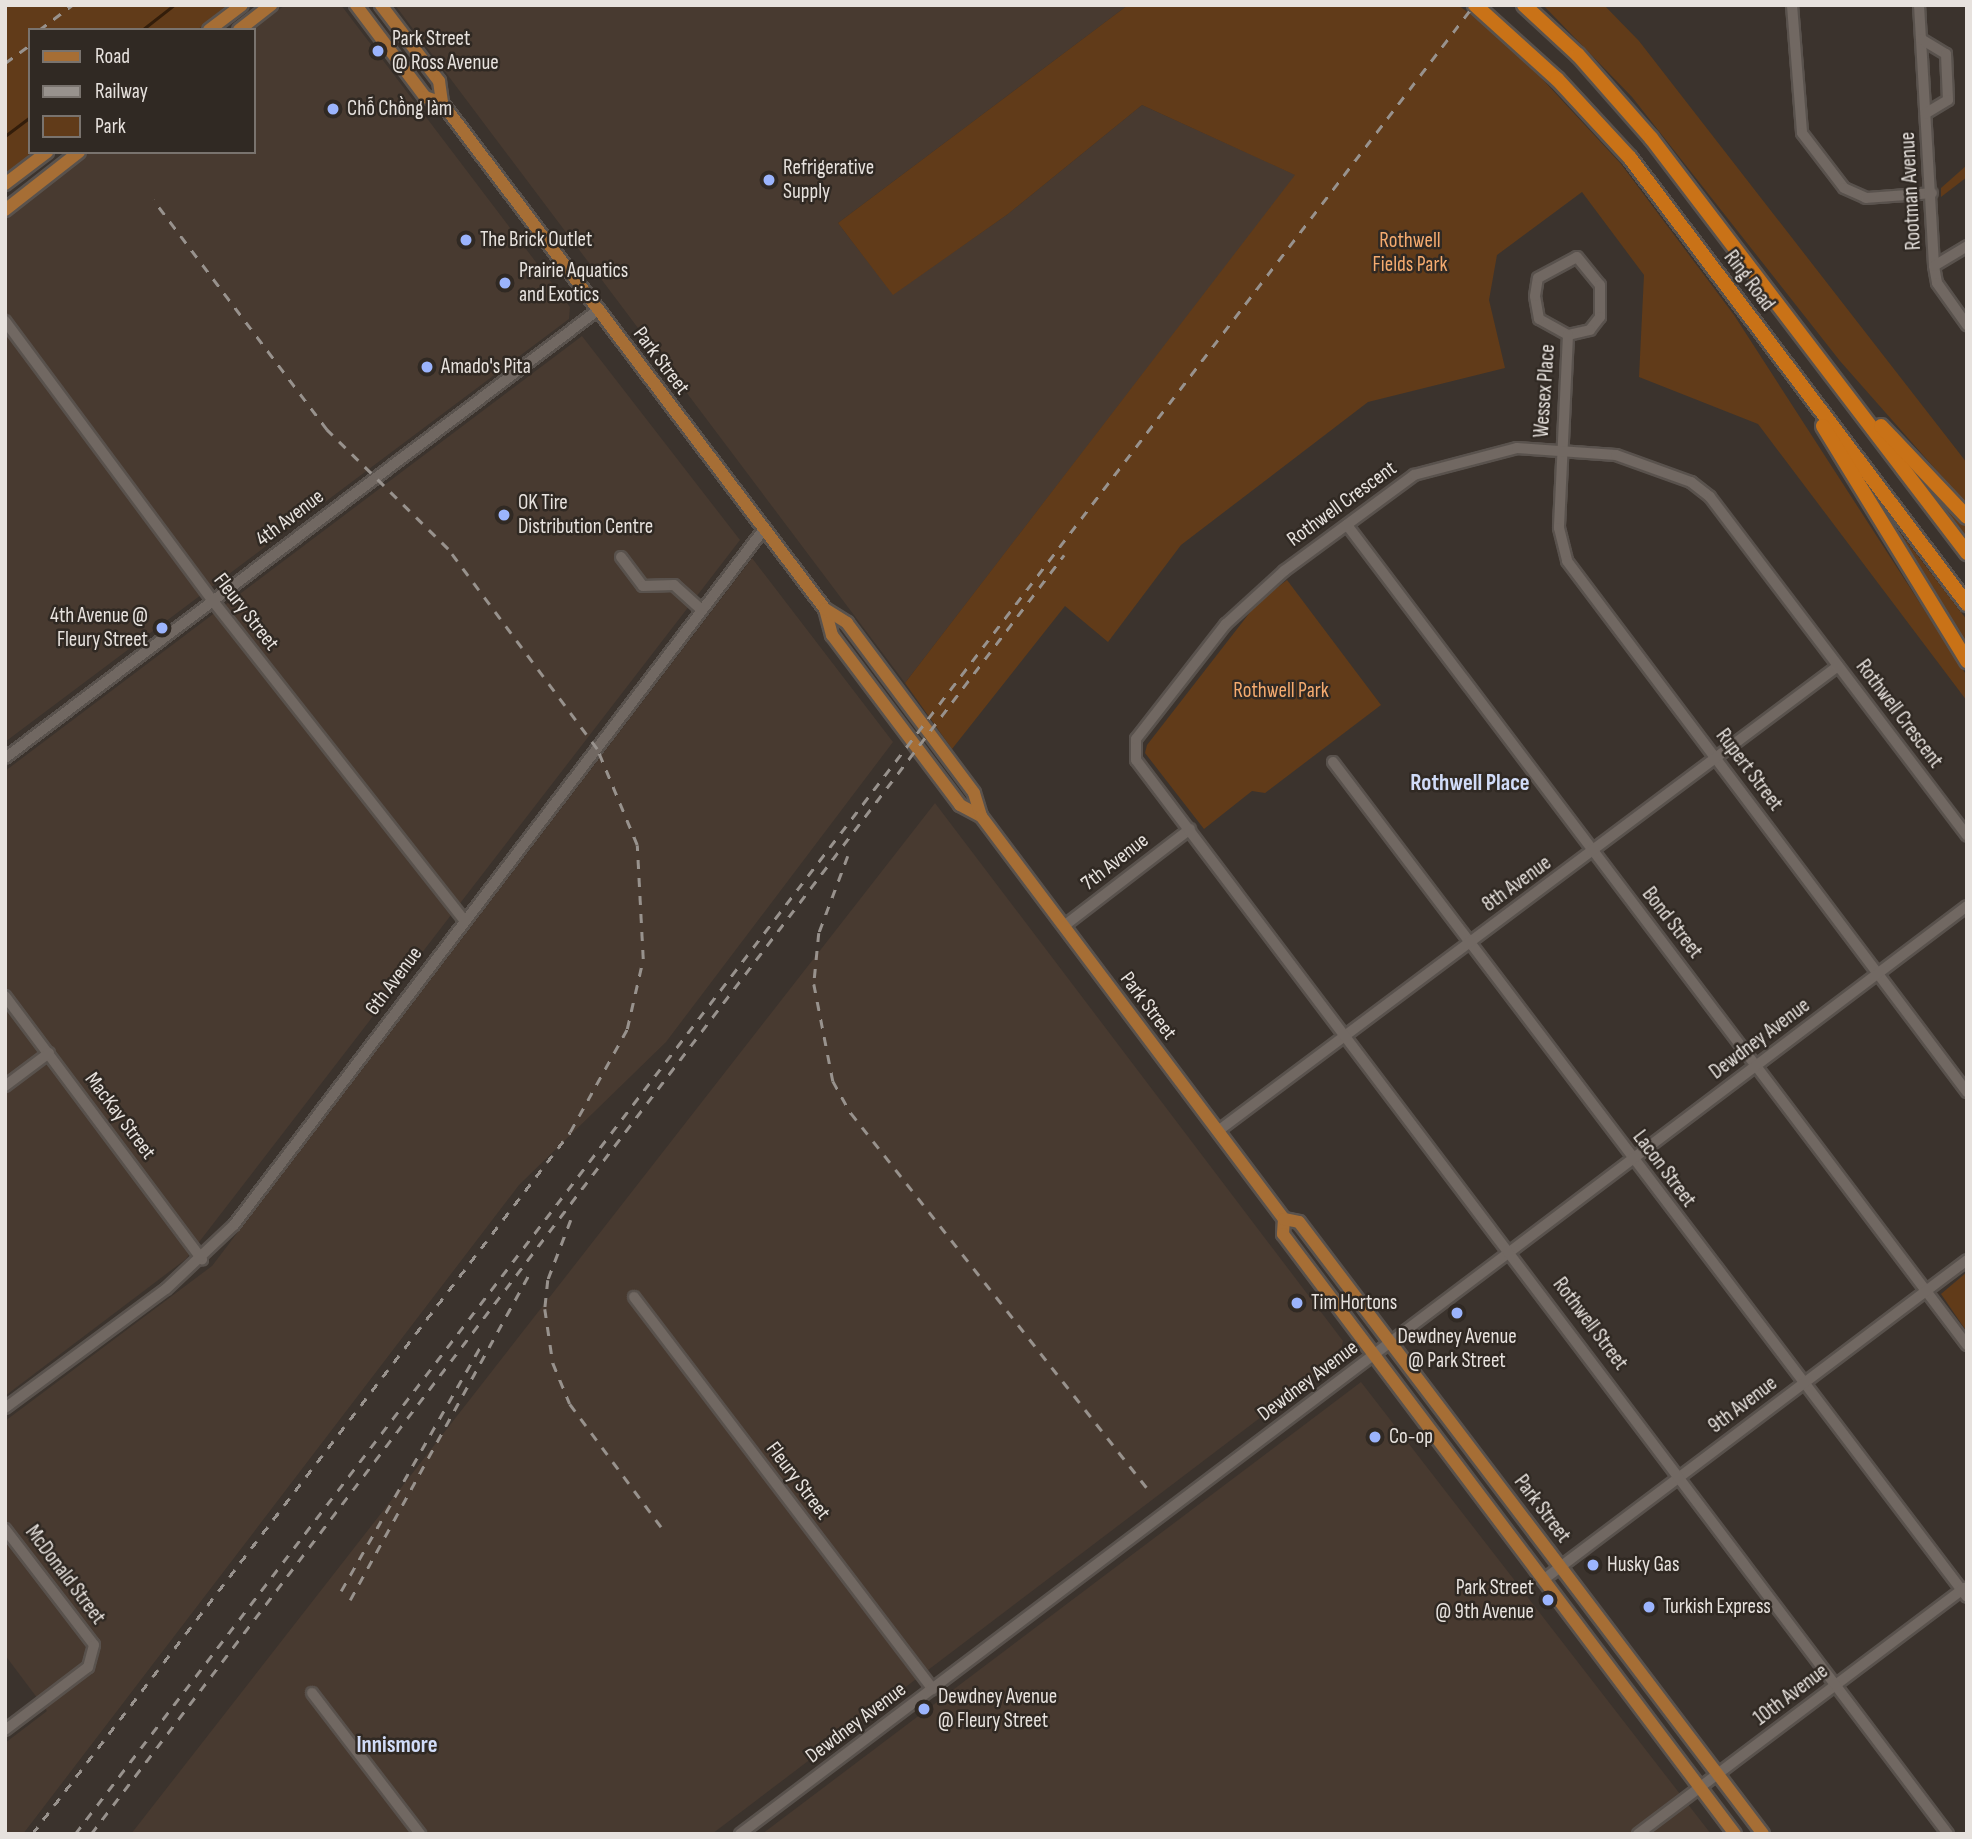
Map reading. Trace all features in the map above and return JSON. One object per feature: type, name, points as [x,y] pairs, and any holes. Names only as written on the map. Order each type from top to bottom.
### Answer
[{"type":"highway","name":"Ring Road","points":[[1475,5],[1557,79],[1630,159],[1967,604]]},
{"type":"highway","name":"Ring Road","points":[[1524,5],[1617,96],[1839,382],[1967,553]]},
{"type":"highway","points":[[1782,359],[1967,661]]},
{"type":"highway","points":[[1839,382],[1967,517]]},
{"type":"main road","points":[[212,28],[242,5]]},
{"type":"main road","points":[[242,28],[271,5]]},
{"type":"main road","name":"Park Street","points":[[356,5],[425,97],[442,103]]},
{"type":"main road","name":"Park Street","points":[[381,5],[439,81],[442,103],[825,610],[832,635],[946,787],[981,816],[1064,926],[1284,1219],[1283,1234],[1735,1834]]},
{"type":"main road","points":[[5,184],[44,154]]},
{"type":"main road","points":[[5,209],[76,154]]},
{"type":"main road","name":"Park Street","points":[[825,610],[847,623],[974,793],[981,816]]},
{"type":"main road","name":"Park Street","points":[[1284,1219],[1299,1222],[1393,1342],[1763,1834]]},
{"type":"street","points":[[1792,5],[1802,133],[1844,188],[1866,198],[1932,192]]},
{"type":"street","name":"Rootman Avenue","points":[[1919,5],[1932,192],[1934,266]]},
{"type":"street","name":"Rootman Avenue","points":[[1921,39],[1946,54],[1948,100],[1926,113]]},
{"type":"street","points":[[1967,246],[1934,266],[1937,282],[1967,325]]},
{"type":"street","name":"Wessex Place","points":[[1577,257],[1600,285],[1600,317],[1590,330],[1568,335],[1539,319],[1535,296],[1538,278],[1577,257]]},
{"type":"street","name":"4th Avenue","points":[[5,758],[598,310]]},
{"type":"street","name":"Fleury Street","points":[[5,321],[213,601],[464,920]]},
{"type":"street","name":"Wessex Place","points":[[1560,450],[1568,335]]},
{"type":"street","name":"Rothwell Crescent","points":[[1198,839],[1136,760],[1136,739],[1226,624],[1413,475],[1517,448],[1632,458],[1701,487],[1967,835]]},
{"type":"street","name":"Rupert Street","points":[[1560,450],[1559,528],[1567,561],[1967,1092]]},
{"type":"street","name":"Bond Street","points":[[1347,525],[1967,1345]]},
{"type":"street","name":"6th Avenue","points":[[5,1408],[202,1259],[764,529]]},
{"type":"street","points":[[621,557],[643,586],[674,585],[702,610]]},
{"type":"street","name":"8th Avenue","points":[[1218,1131],[1838,666]]},
{"type":"street","name":"Lacon Street","points":[[1333,762],[1803,1383],[1965,1591]]},
{"type":"street","name":"7th Avenue","points":[[1064,926],[1190,829]]},
{"type":"street","name":"Rothwell Street","points":[[1198,839],[1838,1684],[1948,1834]]},
{"type":"street","name":"Dewdney Avenue","points":[[740,1834],[1966,906]]},
{"type":"street","name":"MacKay Street","points":[[5,996],[202,1259]]},
{"type":"street","points":[[5,1086],[49,1053]]},
{"type":"street","name":"9th Avenue","points":[[1543,1580],[1967,1260]]},
{"type":"street","name":"Fleury Street","points":[[634,1297],[933,1689]]},
{"type":"street","name":"McDonald Street","points":[[5,1528],[94,1645],[88,1667],[5,1730]]},
{"type":"street","name":"10th Avenue","points":[[1638,1834],[1965,1591]]},
{"type":"street","points":[[312,1693],[420,1834]]},
{"type":"shaded area","points":[[285,5],[341,5],[570,307],[569,319],[5,742],[5,217],[87,154],[256,154],[255,28]]},
{"type":"shaded area","points":[[395,5],[1128,5],[838,223],[893,294],[1008,214],[1142,105],[1296,175],[905,683]]},
{"type":"shaded area","points":[[582,336],[740,540],[186,1259],[5,1396],[5,771]]},
{"type":"shaded area","points":[[752,558],[893,742],[666,1042],[519,1185],[23,1834],[5,1834],[5,1743],[47,1711],[5,1655],[5,1421],[212,1266]]},
{"type":"shaded area","points":[[935,803],[1343,1341],[1339,1358],[712,1834],[131,1834]]},
{"type":"shaded area","points":[[1361,1382],[1711,1834],[762,1834]]},
{"type":"green space","points":[[5,5],[230,5],[200,28],[28,28],[28,154],[32,154],[5,175]]},
{"type":"green space","name":"Rothwell Fields Park","points":[[1128,5],[1458,5],[1508,42],[1621,164],[1734,315],[1967,676],[1967,701],[1758,424],[1639,377],[1644,275],[1582,192],[1497,255],[1489,300],[1505,368],[1368,402],[1181,545],[1108,642],[1065,606],[952,749],[905,683],[1295,175],[1142,105],[1008,214],[893,295],[838,223]]},
{"type":"green space","points":[[1543,5],[1604,5],[1639,41],[1967,463],[1967,505],[1840,361],[1632,97]]},
{"type":"green space","points":[[1967,165],[1967,177],[1941,197],[1941,188]]},
{"type":"green space","points":[[1922,479],[1967,526],[1967,540]]},
{"type":"green space","points":[[1895,526],[1967,620],[1967,651],[1892,528]]},
{"type":"green space","name":"Rothwell Park","points":[[1287,580],[1381,705],[1265,793],[1252,791],[1204,829],[1145,753],[1147,745],[1258,602]]},
{"type":"green space","points":[[1967,1272],[1967,1332],[1941,1294]]},
{"type":"waterway","points":[[145,28],[174,5]]},
{"type":"waterway","points":[[5,136],[28,119]]},
{"type":"railway","points":[[42,28],[72,5]]},
{"type":"railway","points":[[75,1834],[1474,5]]},
{"type":"railway","points":[[5,63],[28,46]]},
{"type":"railway","points":[[32,1834],[570,1132],[627,1029],[643,959],[637,845],[597,749],[448,549],[327,430],[153,200]]},
{"type":"railway","points":[[91,1834],[1064,555]]},
{"type":"railway","points":[[848,856],[819,933],[814,984],[833,1081],[851,1113],[1150,1492]]},
{"type":"railway","points":[[571,1220],[548,1280],[545,1309],[553,1363],[570,1404],[663,1529]]},
{"type":"railway","points":[[350,1600],[529,1275]]},
{"type":"railway","points":[[341,1591],[483,1342]]},
{"type":"place","name":"Park Street @ Ross Avenue","points":[[378,51]]},
{"type":"place","name":"Chỗ Chồng làm","points":[[333,109]]},
{"type":"place","name":"Refrigerative Supply","points":[[769,180]]},
{"type":"place","name":"The Brick Outlet","points":[[466,240]]},
{"type":"place","name":"Prairie Aquatics and Exotics","points":[[505,283]]},
{"type":"place","name":"Amado's Pita","points":[[427,367]]},
{"type":"place","name":"OK Tire Distribution Centre","points":[[504,515]]},
{"type":"place","name":"4th Avenue @ Fleury Street","points":[[162,628]]},
{"type":"place","name":"Tim Hortons","points":[[1297,1303]]},
{"type":"place","name":"Dewdney Avenue @ Park Street","points":[[1457,1313]]},
{"type":"place","name":"Co-op","points":[[1375,1437]]},
{"type":"place","name":"Husky Gas","points":[[1593,1565]]},
{"type":"place","name":"Park Street @ 9th Avenue","points":[[1548,1600]]},
{"type":"place","name":"Turkish Express","points":[[1649,1607]]},
{"type":"place","name":"Dewdney Avenue @ Fleury Street","points":[[924,1709]]},
{"type":"district","name":"Rothwell Place","points":[[1470,783]]},
{"type":"district","name":"Innismore","points":[[397,1745]]}]
